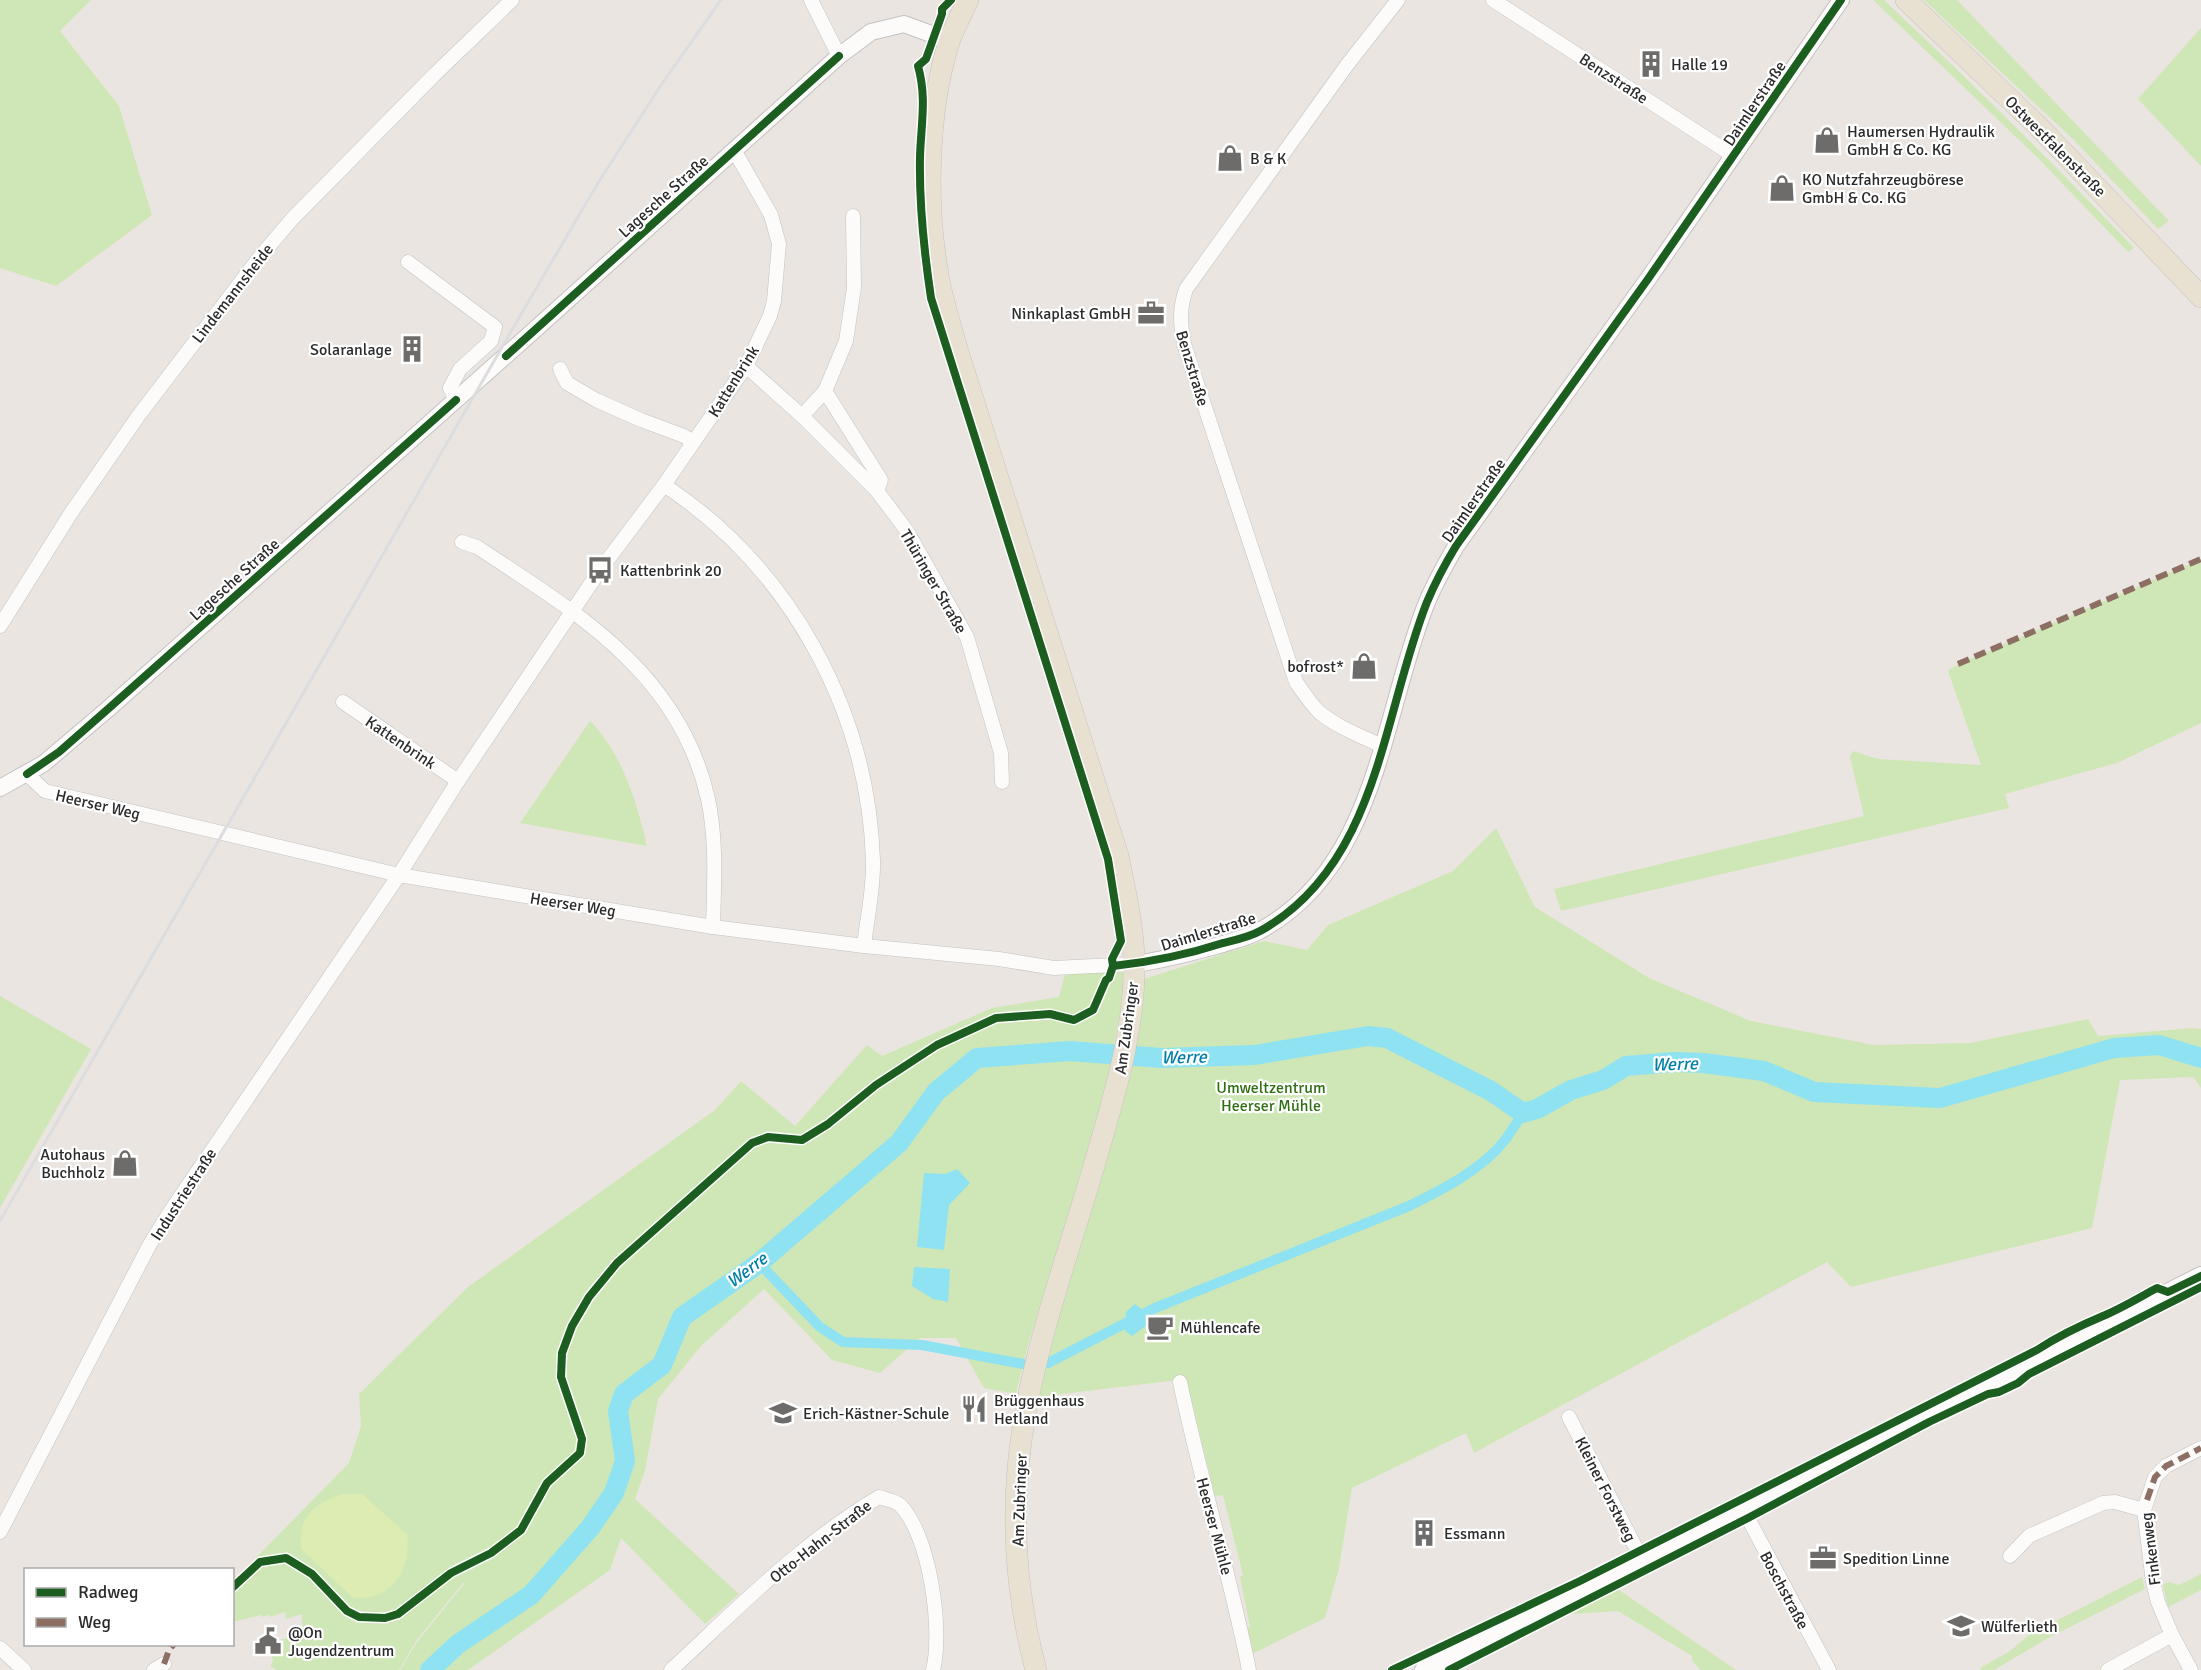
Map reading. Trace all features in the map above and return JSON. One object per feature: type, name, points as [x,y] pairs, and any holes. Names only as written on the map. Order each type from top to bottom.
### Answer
[{"type":"main road","name":"Am Zubringer","points":[[968,0],[950,41],[937,98],[930,174],[933,225],[941,289],[958,352],[1118,856],[1129,909],[1134,964],[1129,1026],[1117,1085],[1035,1366],[1022,1440],[1016,1504],[1016,1547],[1020,1593],[1028,1641],[1036,1670]]},
{"type":"main road","name":"Ostwestfalenstraße","points":[[1906,0],[2042,130],[2201,297]]},
{"type":"main road","points":[[1424,1670],[1444,1666],[1642,1560],[2201,1276]]},
{"type":"street","name":"Lindemannsheide","points":[[0,626],[71,513],[139,415],[259,258],[291,219],[512,0]]},
{"type":"street","points":[[811,0],[839,56]]},
{"type":"street","name":"Benzstraße","points":[[1382,746],[1320,713],[1296,682],[1184,346],[1180,311],[1186,289],[1368,36],[1398,0]]},
{"type":"street","name":"Benzstraße","points":[[1493,0],[1734,156]]},
{"type":"street","name":"Daimlerstraße","points":[[1134,964],[1159,961],[1260,931],[1287,913],[1324,876],[1342,851],[1366,800],[1426,605],[1456,546],[1734,156],[1841,0]]},
{"type":"street","name":"Lagesche Straße","points":[[0,788],[27,774],[59,752],[839,56],[871,32],[904,24],[950,41]]},
{"type":"street","name":"Kattenbrink","points":[[399,876],[459,781],[600,570],[664,486],[746,366],[772,309],[777,280],[779,243],[771,215],[734,150]]},
{"type":"street","points":[[802,416],[825,392],[846,341],[854,288],[853,216]]},
{"type":"street","points":[[408,262],[495,327],[491,341],[460,369],[450,388],[456,400]]},
{"type":"street","name":"Thüringer Straße","points":[[746,366],[802,416],[877,491],[907,531],[967,637],[1001,753],[1002,782]]},
{"type":"street","points":[[560,369],[567,383],[596,400],[684,436],[693,442]]},
{"type":"street","name":"Thüringer Straße","points":[[825,392],[881,480],[877,491]]},
{"type":"street","points":[[664,486],[684,498],[724,533],[763,574],[811,640],[836,691],[855,747],[867,793],[873,862],[864,946]]},
{"type":"street","points":[[462,542],[477,547],[573,610],[621,651],[662,696],[693,752],[708,800],[715,864],[712,927]]},
{"type":"street","name":"Kattenbrink","points":[[344,702],[459,781]]},
{"type":"street","name":"Heerser Weg","points":[[27,774],[45,791],[399,876],[712,927],[864,946],[999,959],[1054,968],[1134,964]]},
{"type":"street","name":"Industriestraße","points":[[0,1532],[150,1244],[235,1113],[399,876]]},
{"type":"street","name":"Heerser Mühle","points":[[1180,1382],[1198,1465],[1239,1618],[1249,1670]]},
{"type":"street","name":"Kleiner Forstweg","points":[[1569,1417],[1642,1560]]},
{"type":"street","name":"Finkenweg","points":[[2192,1670],[2172,1635],[2152,1582],[2144,1510],[2156,1478],[2166,1466],[2201,1448]]},
{"type":"street","name":"Otto-Hahn-Straße","points":[[671,1670],[791,1561],[852,1513],[879,1497],[899,1504],[916,1530],[932,1585],[937,1613],[937,1655],[933,1670]]},
{"type":"street","points":[[2010,1556],[2029,1536],[2103,1503],[2115,1502],[2144,1510]]},
{"type":"street","name":"Boschstraße","points":[[1743,1509],[1829,1670]]},
{"type":"street","points":[[2108,1670],[2172,1635]]},
{"type":"street","points":[[0,1648],[24,1670]]},
{"type":"green space","points":[[0,0],[91,0],[60,31],[119,106],[152,215],[56,286],[0,268]]},
{"type":"green space","points":[[1873,0],[1884,0],[1916,30],[2134,248],[2128,252],[2037,157]]},
{"type":"green space","points":[[1924,0],[1957,0],[2169,221],[2158,229],[2074,140]]},
{"type":"green space","points":[[2201,28],[2201,166],[2138,99]]},
{"type":"green space","points":[[2201,559],[2201,723],[2117,763],[2005,794],[2009,808],[1561,911],[1554,889],[1864,816],[1850,757],[1853,751],[1878,759],[1981,765],[1948,671],[1958,664]]},
{"type":"green space","points":[[590,721],[620,763],[633,795],[647,846],[520,823]]},
{"type":"green space","name":"Umweltzentrum Heerser Mühle","points":[[1496,828],[1535,907],[1649,978],[1751,1021],[1874,1045],[1970,1043],[2088,1019],[2098,1036],[2201,1029],[2201,1088],[2193,1077],[2120,1080],[2092,1228],[1851,1287],[1827,1262],[1474,1453],[1466,1433],[1352,1488],[1339,1568],[1325,1618],[1252,1654],[1246,1630],[1250,1627],[1240,1577],[1243,1575],[1223,1495],[1215,1496],[1186,1379],[1037,1397],[1144,979],[1264,941],[1307,950],[1328,925],[1453,871]]},
{"type":"green space","points":[[1128,971],[1105,1094],[1028,1345],[1016,1394],[984,1388],[956,1338],[920,1338],[880,1373],[832,1360],[764,1289],[701,1346],[658,1399],[645,1471],[635,1499],[739,1594],[705,1624],[621,1538],[610,1570],[468,1670],[400,1670],[417,1642],[463,1583],[416,1641],[399,1670],[275,1670],[270,1667],[273,1661],[271,1650],[275,1650],[281,1639],[303,1636],[302,1614],[286,1619],[285,1612],[270,1617],[261,1615],[234,1622],[234,1580],[349,1463],[361,1426],[359,1394],[468,1287],[715,1110],[741,1081],[795,1126],[867,1045],[882,1056],[992,1008],[1059,997],[1065,974]]},
{"type":"green space","points":[[0,996],[91,1049],[0,1208]]},
{"type":"green space","points":[[341,1494],[362,1494],[408,1535],[407,1557],[399,1577],[387,1590],[371,1597],[352,1597],[301,1549],[302,1528],[309,1513],[322,1503]]},
{"type":"green space","points":[[2201,1574],[2201,1590],[2168,1607],[2163,1584],[2169,1582],[2179,1585]]},
{"type":"green space","points":[[2142,1577],[2145,1589],[2050,1637],[1994,1670],[1981,1670],[1980,1668],[2010,1651],[2030,1634]]},
{"type":"green space","points":[[1616,1588],[1736,1670],[1701,1670],[1692,1661],[1692,1656],[1618,1611],[1574,1614],[1568,1612]]},
{"type":"water","points":[[957,1169],[970,1183],[949,1205],[944,1250],[917,1247],[924,1173],[945,1174]]},
{"type":"water","points":[[914,1267],[950,1269],[948,1302],[933,1299],[912,1286]]},
{"type":"water","points":[[1157,1303],[1160,1310],[1145,1317],[1147,1325],[1132,1336],[1125,1331],[1126,1312],[1135,1304],[1143,1310]]},
{"type":"waterway","name":"Werre","points":[[430,1670],[458,1644],[531,1595],[590,1528],[614,1493],[625,1461],[618,1411],[624,1394],[662,1365],[682,1317],[759,1263],[899,1143],[936,1092],[977,1058],[1070,1051],[1161,1058],[1255,1055],[1368,1036],[1387,1038],[1491,1091],[1523,1113],[1537,1109],[1571,1090],[1603,1080],[1626,1066],[1674,1062],[1703,1063],[1764,1071],[1814,1092],[1940,1098],[2114,1048],[2159,1045],[2201,1058]]},
{"type":"waterway","points":[[1048,1363],[1155,1308],[1409,1206],[1434,1193],[1485,1161],[1505,1140],[1523,1113]]},
{"type":"waterway","points":[[759,1263],[820,1327],[843,1342],[922,1345],[1023,1364]]},
{"type":"railway","points":[[0,1221],[598,183],[661,85],[721,0]]},
{"type":"marked path","points":[[1958,664],[2201,559]]},
{"type":"marked path","points":[[2147,1500],[2155,1477],[2166,1466],[2201,1448]]},
{"type":"marked path","points":[[164,1664],[172,1646]]},
{"type":"cycle path","points":[[234,1586],[260,1562],[286,1558],[312,1574],[347,1611],[359,1617],[385,1618],[398,1614],[451,1573],[491,1553],[521,1530],[547,1483],[580,1453],[582,1439],[561,1377],[562,1353],[572,1326],[589,1297],[617,1263],[752,1143],[768,1137],[802,1140],[828,1124],[876,1085],[937,1045],[996,1018],[1050,1014],[1074,1020],[1093,1010],[1109,978],[1113,966],[1112,959],[1121,941],[1108,859],[931,298],[921,210],[920,157],[923,100],[918,66],[926,59],[942,9],[951,0]]},
{"type":"cycle path","points":[[1113,966],[1182,954],[1243,938],[1262,930],[1301,901],[1331,866],[1354,827],[1372,783],[1427,602],[1456,546],[1648,279],[1841,0]]},
{"type":"cycle path","points":[[506,356],[839,56]]},
{"type":"cycle path","points":[[27,774],[59,752],[456,400]]},
{"type":"cycle path","points":[[1392,1670],[1580,1581],[2157,1288],[2168,1292],[2201,1276]]},
{"type":"cycle path","points":[[1449,1670],[1748,1518],[1929,1422],[1988,1394],[1999,1392],[2018,1383],[2029,1374],[2201,1287]]},
{"type":"place","name":"Halle 19","points":[[1651,64]]},
{"type":"place","name":"Haumersen Hydraulik GmbH & Co. KG","points":[[1827,140]]},
{"type":"place","name":"B & K","points":[[1230,158]]},
{"type":"place","name":"KO Nutzfahrzeugbörese GmbH & Co. KG","points":[[1782,188]]},
{"type":"place","name":"Ninkaplast GmbH","points":[[1151,313]]},
{"type":"place","name":"Solaranlage","points":[[412,349]]},
{"type":"place","name":"Kattenbrink 20","points":[[600,570]]},
{"type":"place","name":"bofrost*","points":[[1364,666]]},
{"type":"place","name":"Autohaus Buchholz","points":[[125,1163]]},
{"type":"place","name":"Mühlencafe","points":[[1160,1327]]},
{"type":"place","name":"Brüggenhaus Hetland","points":[[974,1409]]},
{"type":"place","name":"Erich-Kästner-Schule","points":[[783,1413]]},
{"type":"place","name":"Essmann","points":[[1424,1533]]},
{"type":"place","name":"Spedition Linne","points":[[1823,1558]]},
{"type":"place","name":"Wülferlieth","points":[[1961,1626]]},
{"type":"place","name":"@On Jugendzentrum","points":[[268,1641]]}]
